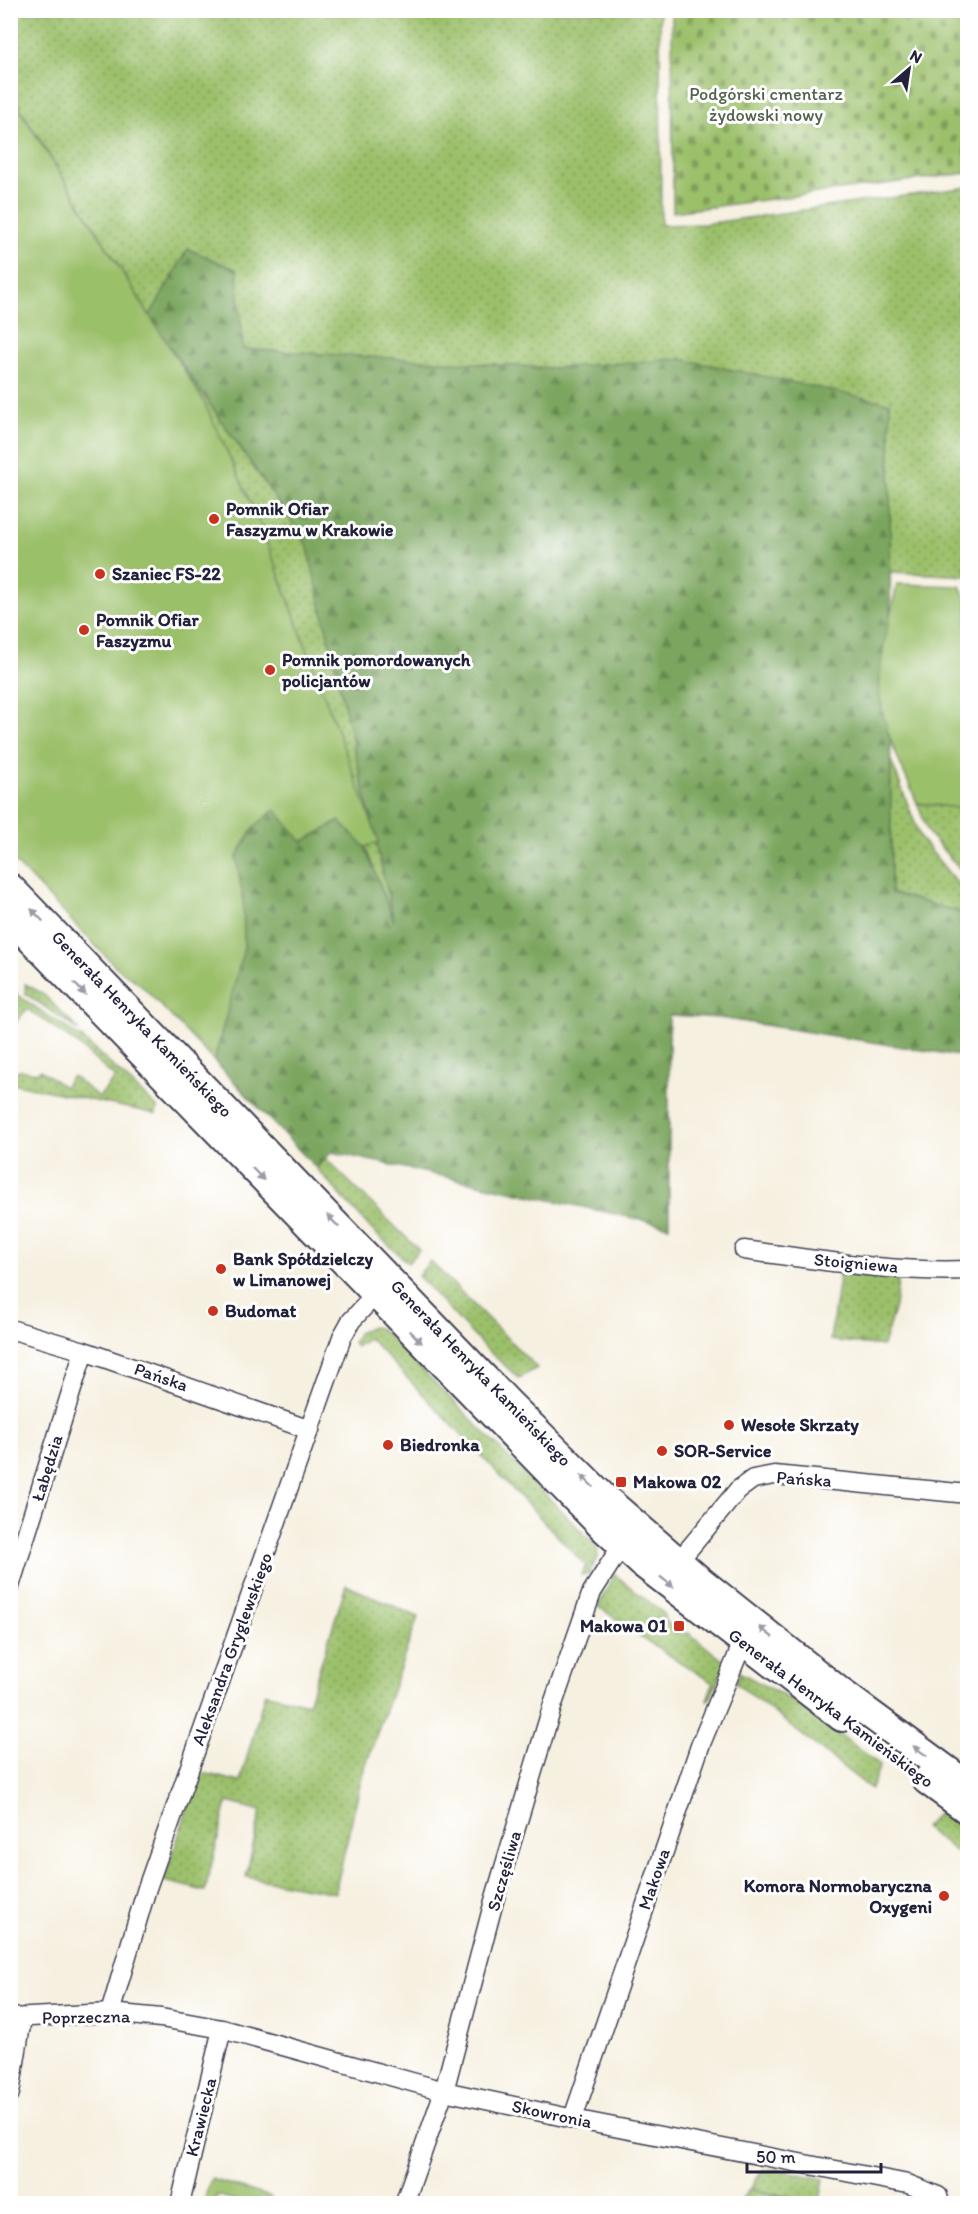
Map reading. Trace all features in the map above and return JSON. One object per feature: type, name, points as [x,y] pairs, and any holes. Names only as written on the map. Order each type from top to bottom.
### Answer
[{"type":"main road","name":"Generała Henryka Kamieńskiego","points":[[10,888],[507,1403],[601,1495],[678,1562],[840,1692],[968,1786]]},
{"type":"main road","name":"Generała Henryka Kamieńskiego","points":[[10,917],[375,1295],[622,1545],[743,1642],[968,1810]]},
{"type":"street","name":"Stoigniewa","points":[[744,1250],[854,1263],[945,1271],[968,1270]]},
{"type":"street","name":"Aleksandra Gryglewskiego","points":[[110,2013],[147,1888],[342,1337],[351,1321],[375,1295]]},
{"type":"street","name":"Pańska","points":[[10,1329],[84,1351],[310,1430]]},
{"type":"street","name":"Łabędzia","points":[[10,1586],[84,1351]]},
{"type":"street","name":"Pańska","points":[[678,1562],[738,1490],[753,1479],[774,1475],[968,1494]]},
{"type":"street","name":"Szczęśliwa","points":[[404,2204],[444,2091],[494,1901],[553,1704],[592,1592],[622,1545]]},
{"type":"street","name":"Makowa","points":[[573,2118],[700,1746],[743,1642]]},
{"type":"street","name":"Poprzeczna","points":[[16,2018],[110,2013],[161,2018]]},
{"type":"street","points":[[10,2093],[16,2018]]},
{"type":"street","name":"Skowronia","points":[[161,2018],[222,2030],[444,2091],[908,2184],[938,2196],[940,2204]]},
{"type":"street","name":"Krawiecka","points":[[180,2204],[222,2030]]},
{"type":"green space","points":[[11,11],[660,11],[661,225],[704,224],[967,187],[967,576],[872,571],[886,747],[921,839],[967,895],[967,914],[891,894],[395,927],[365,847],[379,842],[257,516],[203,400],[11,94]]},
{"type":"green space","name":"Podgórski cmentarz żydowski nowy","points":[[672,11],[967,11],[967,173],[673,212]]},
{"type":"green space","points":[[10,94],[203,400],[257,516],[379,842],[365,847],[339,821],[302,842],[275,809],[254,827],[236,858],[243,899],[244,948],[214,1061],[141,985],[115,966],[11,858]]},
{"type":"green space","points":[[188,249],[237,270],[243,349],[551,368],[681,359],[890,403],[891,893],[967,914],[967,1057],[720,1018],[669,1015],[669,1226],[332,1152],[316,1168],[214,1061],[244,948],[243,899],[236,858],[254,827],[275,809],[339,821],[365,847],[394,921],[307,544],[149,317]]},
{"type":"green space","points":[[897,584],[960,586],[967,601],[967,809],[917,803],[889,736],[882,708],[880,681],[885,639]]},
{"type":"green space","points":[[917,803],[967,809],[967,877],[929,834]]},
{"type":"green space","points":[[25,984],[42,993],[80,1031],[26,994]]},
{"type":"green space","points":[[10,990],[83,1039],[157,1107],[156,1114],[11,1083],[11,1073],[20,1070],[36,1073],[40,1070],[64,1087],[72,1076],[99,1097],[115,1078],[76,1043],[27,1009],[14,1024],[11,1023]]},
{"type":"green space","points":[[325,1158],[419,1250],[408,1263],[372,1230],[316,1168]]},
{"type":"green space","points":[[430,1261],[537,1368],[519,1378],[485,1348],[418,1276]]},
{"type":"green space","points":[[840,1271],[887,1275],[898,1281],[895,1306],[883,1346],[830,1340]]},
{"type":"green space","points":[[372,1327],[379,1328],[389,1336],[597,1547],[598,1556],[588,1575],[581,1575],[586,1566],[369,1338],[356,1347],[353,1343],[358,1333]]},
{"type":"green space","points":[[614,1574],[663,1613],[665,1621],[680,1634],[689,1633],[726,1663],[710,1699],[707,1700],[713,1683],[647,1641],[598,1606]]},
{"type":"green space","points":[[346,1585],[418,1617],[362,1776],[335,1893],[246,1877],[261,1811],[227,1802],[205,1891],[164,1881],[199,1772],[240,1782],[265,1693],[308,1704]]},
{"type":"green space","points":[[739,1672],[801,1705],[880,1765],[871,1789],[736,1683]]},
{"type":"green space","points":[[939,1812],[967,1832],[967,1860],[924,1828]]},
{"type":"green space","points":[[777,2169],[824,2179],[819,2203],[756,2190],[752,2186],[763,2170]]},
{"type":"green space","points":[[211,2179],[271,2197],[269,2203],[244,2203],[217,2195],[214,2203],[203,2203]]},
{"type":"green space","points":[[750,2188],[755,2191],[810,2203],[739,2203]]},
{"type":"place","name":"Pomnik Ofiar Faszyzmu w Krakowie","points":[[214,519]]},
{"type":"place","name":"Szaniec FS-22","points":[[100,574]]},
{"type":"place","name":"Pomnik Ofiar Faszyzmu","points":[[84,630]]},
{"type":"place","name":"Pomnik pomordowanych policjantów","points":[[270,670]]},
{"type":"place","name":"Bank Spółdzielczy w Limanowej","points":[[221,1269]]},
{"type":"place","name":"Budomat","points":[[213,1311]]},
{"type":"place","name":"Wesołe Skrzaty","points":[[729,1425]]},
{"type":"place","name":"Biedronka","points":[[388,1445]]},
{"type":"place","name":"SOR-Service","points":[[662,1451]]},
{"type":"place","name":"Makowa 02","points":[[621,1482]]},
{"type":"place","name":"Makowa 01","points":[[679,1626]]},
{"type":"place","name":"Komora Normobaryczna Oxygeni","points":[[944,1896]]}]
